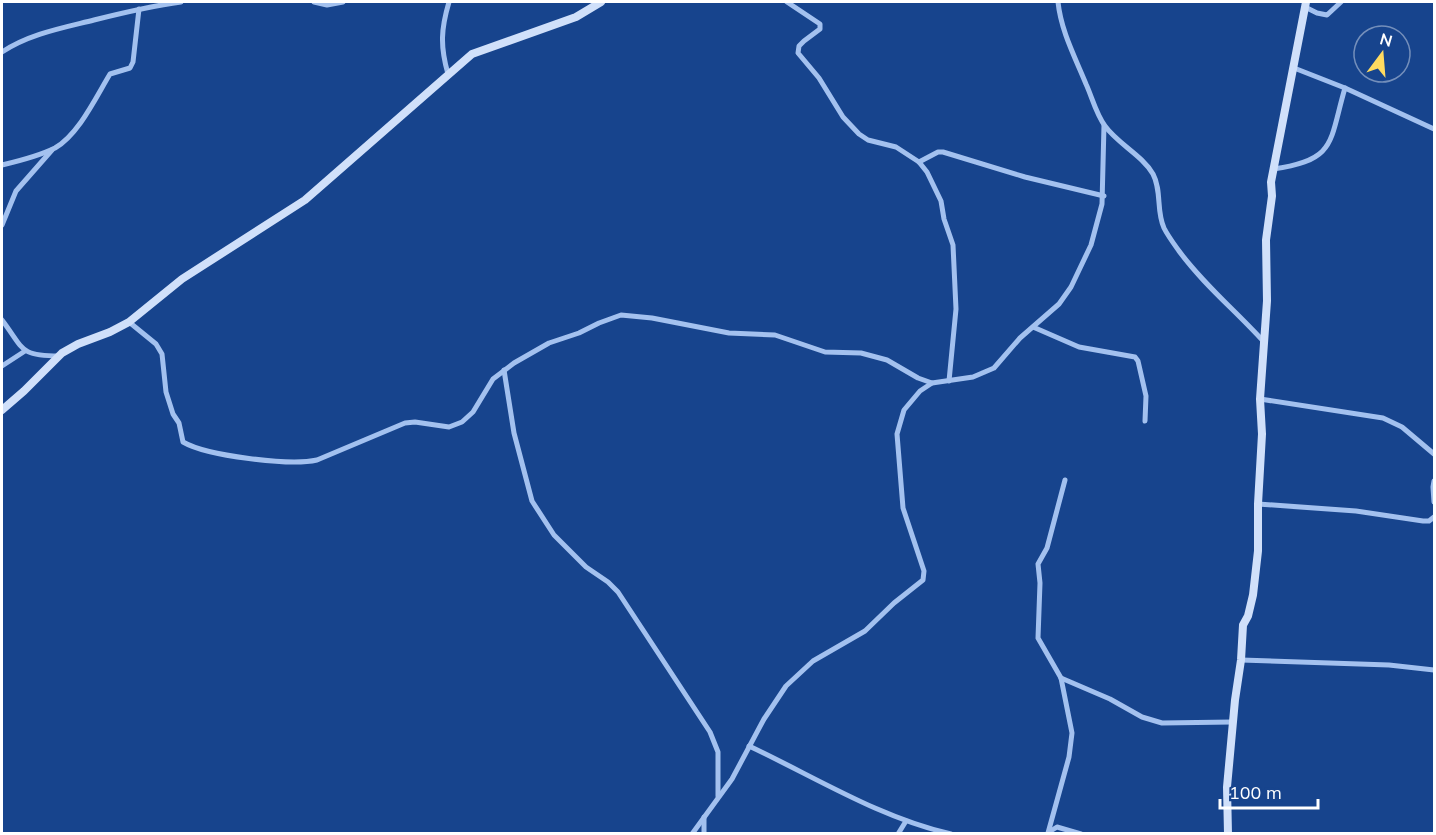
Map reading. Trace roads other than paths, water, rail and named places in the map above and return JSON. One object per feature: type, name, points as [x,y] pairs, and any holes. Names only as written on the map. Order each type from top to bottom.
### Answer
[{"type":"street","points":[[2,52],[33,36],[139,9],[180,2]]},
{"type":"street","points":[[314,2],[327,5],[343,2]]},
{"type":"street","points":[[448,74],[442,53],[441,37],[449,2]]},
{"type":"street","points":[[2,410],[24,392],[59,356],[78,344],[129,322],[182,279],[305,200],[472,54],[576,17],[601,2]]},
{"type":"street","points":[[787,2],[820,24],[820,29],[799,46],[798,53],[819,78],[850,124],[863,137],[896,147],[919,162],[927,172],[941,201],[944,219],[953,245],[956,309],[949,381]]},
{"type":"street","points":[[1058,2],[1064,31],[1104,124],[1147,165],[1153,174],[1164,228],[1186,261],[1265,343]]},
{"type":"street","points":[[1305,4],[1317,14],[1327,15],[1341,2]]},
{"type":"street","points":[[1228,834],[1227,787],[1232,723],[1241,660],[1243,625],[1248,616],[1253,595],[1258,551],[1262,442],[1260,399],[1267,301],[1266,240],[1272,196],[1270,182],[1305,4]]},
{"type":"street","points":[[2,225],[16,191],[54,148],[72,134],[110,74],[132,66],[139,9]]},
{"type":"street","points":[[1294,68],[1345,88],[1434,129]]},
{"type":"street","points":[[1273,169],[1296,165],[1319,155],[1326,149],[1332,138],[1345,88]]},
{"type":"street","points":[[129,322],[156,344],[162,354],[166,392],[173,414],[179,423],[183,442],[212,452],[289,463],[317,460],[405,423],[454,426],[473,412],[493,379],[504,370],[549,343],[621,315],[663,320],[729,333],[775,335],[825,352],[861,353],[887,360],[918,378],[932,383],[949,381],[988,372],[1059,304],[1079,273],[1104,196],[1104,124]]},
{"type":"street","points":[[2,165],[54,148]]},
{"type":"street","points":[[919,162],[938,152],[943,152],[1025,177],[1104,196]]},
{"type":"street","points":[[2,320],[25,351],[41,356],[59,356]]},
{"type":"street","points":[[1033,327],[1079,347],[1135,357],[1138,361],[1146,396],[1145,421]]},
{"type":"street","points":[[2,366],[25,351]]},
{"type":"street","points":[[504,370],[514,433],[532,501],[554,535],[586,567],[618,592],[710,732],[718,752],[718,798]]},
{"type":"street","points":[[918,378],[920,391]]},
{"type":"street","points":[[692,834],[732,778],[778,696],[794,678],[813,661],[865,631],[894,603],[923,580],[924,571],[903,508],[897,434],[904,410],[920,391],[932,383]]},
{"type":"street","points":[[1260,399],[1383,418],[1402,427],[1434,454]]},
{"type":"street","points":[[1048,833],[1072,743],[1071,726],[1061,678],[1038,638],[1040,583],[1038,564],[1047,548],[1065,480]]},
{"type":"street","points":[[1434,481],[1434,502]]},
{"type":"street","points":[[1258,504],[1356,511],[1423,521],[1429,521],[1434,517]]},
{"type":"street","points":[[1241,660],[1389,665],[1434,670]]},
{"type":"street","points":[[1061,678],[1153,721],[1232,723]]},
{"type":"street","points":[[749,746],[906,820],[951,834]]},
{"type":"street","points":[[704,817],[704,834]]},
{"type":"street","points":[[898,834],[906,820]]},
{"type":"street","points":[[1048,833],[1057,827],[1081,834]]}]
